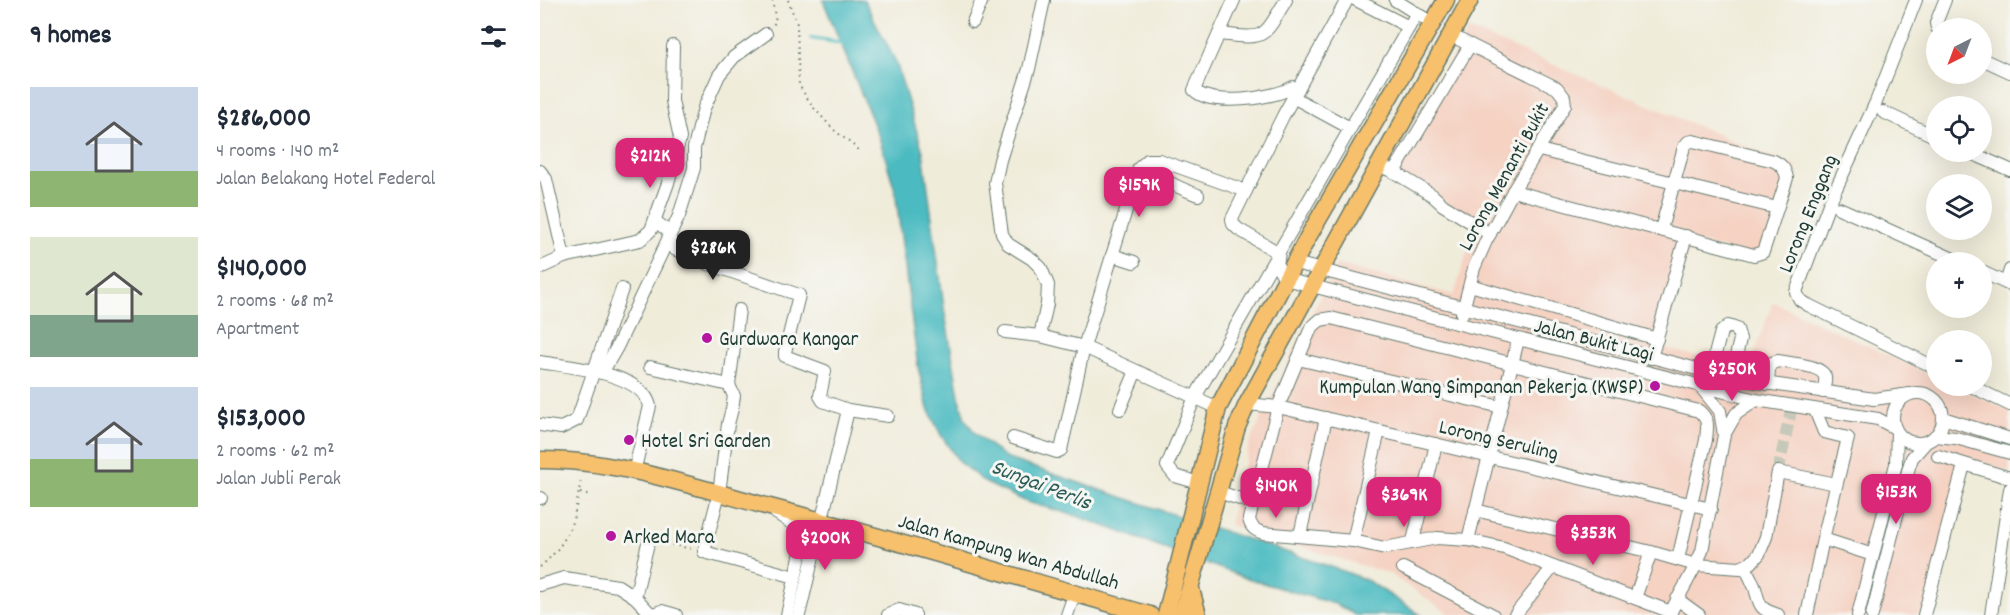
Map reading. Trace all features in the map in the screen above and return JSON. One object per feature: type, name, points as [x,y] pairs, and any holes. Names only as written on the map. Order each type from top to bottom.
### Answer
[{"type":"main road","points":[[1166,615],[1218,408],[1285,279],[1446,0]]},
{"type":"main road","points":[[1182,615],[1237,427],[1247,404],[1470,0]]},
{"type":"main road","name":"Jalan Kampung Wan Abdullah","points":[[541,460],[606,466],[719,493],[822,520],[1145,614]]},
{"type":"main road","points":[[1192,580],[1192,600],[1198,615]]},
{"type":"street","points":[[973,22],[982,0]]},
{"type":"street","points":[[1040,336],[1048,285],[1041,268],[1032,259],[1008,244],[1002,234],[995,183],[1029,69],[1044,0]]},
{"type":"street","points":[[1234,0],[1194,90],[1233,100],[1285,93],[1293,87],[1296,93],[1348,133],[1361,146]]},
{"type":"street","points":[[1219,34],[1258,36],[1267,32],[1286,0]]},
{"type":"street","points":[[1279,253],[1233,224],[1232,219],[1296,93],[1347,0]]},
{"type":"street","points":[[1356,0],[1408,27]]},
{"type":"street","points":[[1395,0],[1432,23]]},
{"type":"street","name":"Lorong Enggang","points":[[1916,0],[1876,102],[1830,204],[1796,292],[1800,300],[1808,305],[1926,363]]},
{"type":"street","points":[[1937,18],[1942,1]]},
{"type":"street","points":[[1199,483],[1175,476],[1167,466],[1195,397],[1417,13]]},
{"type":"street","points":[[540,425],[561,428],[577,420],[670,238],[694,168],[694,148],[704,108],[719,75],[734,57],[766,34]]},
{"type":"street","points":[[1394,172],[1470,45],[1450,35]]},
{"type":"street","name":"Lorong Menanti Bukit","points":[[1459,325],[1474,268],[1513,191],[1563,111],[1564,97],[1557,88],[1470,45]]},
{"type":"street","points":[[540,268],[564,257],[640,240],[647,236],[668,183],[680,138],[672,101],[673,46]]},
{"type":"street","points":[[1992,64],[2010,72]]},
{"type":"street","points":[[1883,112],[1926,132]]},
{"type":"street","points":[[1513,191],[1686,236],[1759,254],[1763,252],[1787,178],[1782,165],[1693,141],[1688,142],[1684,147],[1661,229]]},
{"type":"street","points":[[1539,150],[1777,208]]},
{"type":"street","points":[[1013,438],[1057,452],[1061,450],[1084,346],[1138,168],[1148,160],[1159,160],[1246,192]]},
{"type":"street","points":[[1148,160],[1162,178],[1198,195]]},
{"type":"street","points":[[1991,162],[2010,171]]},
{"type":"street","points":[[1378,165],[1394,172],[1490,234]]},
{"type":"street","points":[[540,171],[546,179],[564,257]]},
{"type":"street","points":[[1839,208],[1938,252]]},
{"type":"street","points":[[654,221],[668,230],[674,249],[709,264],[799,295],[785,356],[825,371],[820,396],[823,401],[848,410],[888,416]]},
{"type":"street","points":[[1652,358],[1686,236]]},
{"type":"street","points":[[1279,253],[1277,265],[1285,279]]},
{"type":"street","points":[[1112,255],[1134,262]]},
{"type":"street","name":"Jalan Bukit Lagi","points":[[1294,263],[1731,378],[1874,399],[1910,394]]},
{"type":"street","points":[[1992,277],[2008,284],[2010,270]]},
{"type":"street","name":"Jalan Bukit Lagi","points":[[1285,279],[1756,400],[1878,419],[1896,430]]},
{"type":"street","points":[[1470,285],[1657,339]]},
{"type":"street","points":[[600,372],[622,288]]},
{"type":"street","points":[[739,309],[729,385],[734,396],[719,493],[704,552],[788,575]]},
{"type":"street","points":[[1677,559],[1706,440],[1708,424],[1706,417],[1699,411],[1331,318],[1320,320],[1311,328],[1278,407],[1249,519],[1255,531],[1263,533],[1353,541],[1385,548],[1437,538],[1468,540],[1504,548],[1635,598],[1670,614],[1702,551],[1724,435],[1720,411],[1700,386]]},
{"type":"street","points":[[1710,373],[1721,332],[1728,326],[1737,328],[1740,339],[1731,378]]},
{"type":"street","points":[[1005,332],[1040,336],[1084,346],[1218,408]]},
{"type":"street","points":[[1468,540],[1518,340]]},
{"type":"street","points":[[1298,359],[1501,407]]},
{"type":"street","points":[[540,362],[600,372],[633,384],[641,390],[650,406],[634,472]]},
{"type":"street","points":[[1768,384],[1769,368],[1772,363],[1778,362],[1816,368],[1823,373],[1826,379],[1823,392]]},
{"type":"street","points":[[650,367],[729,385]]},
{"type":"street","points":[[1120,410],[1136,371]]},
{"type":"street","points":[[1858,615],[1896,464],[1896,430],[1893,411],[1903,397],[1910,394],[1926,394],[1938,403],[1943,418],[1941,427],[1911,458],[1872,615]]},
{"type":"street","points":[[1992,396],[2010,405]]},
{"type":"street","points":[[1724,435],[1736,414],[1756,400]]},
{"type":"street","name":"Lorong Seruling","points":[[1247,404],[1278,407],[1711,508]]},
{"type":"street","points":[[799,615],[848,410]]},
{"type":"street","points":[[1807,615],[1848,438],[1824,432],[1815,410]]},
{"type":"street","points":[[1300,535],[1326,418]]},
{"type":"street","points":[[1943,418],[2010,439]]},
{"type":"street","points":[[1896,430],[1911,442],[1919,443],[1931,438],[1966,440],[2010,453]]},
{"type":"street","points":[[1353,541],[1379,431]]},
{"type":"street","points":[[1413,541],[1436,444]]},
{"type":"street","points":[[1938,456],[2010,478]]},
{"type":"street","points":[[1924,615],[1964,465]]},
{"type":"street","points":[[1475,510],[1651,552],[1696,566],[1740,568],[1751,563],[1759,554],[1766,537],[1778,472],[1836,484]]},
{"type":"street","points":[[1991,615],[2010,489]]},
{"type":"street","points":[[1219,492],[1252,503]]},
{"type":"street","points":[[762,505],[792,523],[800,531],[801,552],[787,615]]},
{"type":"street","points":[[635,597],[649,539]]},
{"type":"street","points":[[1823,539],[1873,555]]},
{"type":"street","points":[[1635,598],[1651,552]]},
{"type":"street","points":[[1745,566],[1755,589],[1757,601],[1769,612],[1778,615]]},
{"type":"street","points":[[1515,615],[1553,567]]},
{"type":"street","points":[[1403,568],[1493,615]]},
{"type":"street","points":[[540,585],[564,578],[618,586],[635,597],[650,615],[662,611],[676,615]]},
{"type":"street","points":[[1067,615],[1074,595]]},
{"type":"street","points":[[1677,599],[1699,615]]},
{"type":"street","points":[[888,615],[898,610],[915,615]]},
{"type":"path","points":[[766,34],[776,21],[772,0]]},
{"type":"path","points":[[788,0],[797,24],[799,85],[812,106],[834,130],[859,150]]},
{"type":"path","points":[[540,567],[565,541],[570,532],[580,479]]},
{"type":"path","points":[[578,492],[591,495]]},
{"type":"path","points":[[649,539],[704,552]]},
{"type":"shaded area","points":[[1469,29],[1797,168],[1766,259],[1691,241],[1661,347],[1748,370],[1773,302],[1926,372],[1926,396],[1976,396],[2010,411],[2010,472],[1969,457],[1933,615],[1451,615],[1390,574],[1229,525],[1250,442],[1336,264],[1454,295],[1477,220],[1385,172]]},
{"type":"water","name":"Sungai Perlis","points":[[823,0],[864,0],[896,62],[923,152],[944,308],[959,396],[965,419],[975,433],[1005,458],[1346,572],[1368,581],[1421,615],[1355,615],[1335,604],[1249,579],[1077,516],[1027,502],[986,483],[960,463],[941,435],[928,409],[918,367],[895,190],[879,137]]},
{"type":"waterway","points":[[811,38],[843,43]]},
{"type":"tunnel","points":[[1778,472],[1792,406]]},
{"type":"place","name":"Gurdwara Kangar","points":[[707,338]]},
{"type":"place","name":"Kumpulan Wang Simpanan Pekerja (KWSP)","points":[[1655,386]]},
{"type":"place","name":"Hotel Sri Garden","points":[[629,440]]},
{"type":"place","name":"Arked Mara","points":[[611,536]]}]
